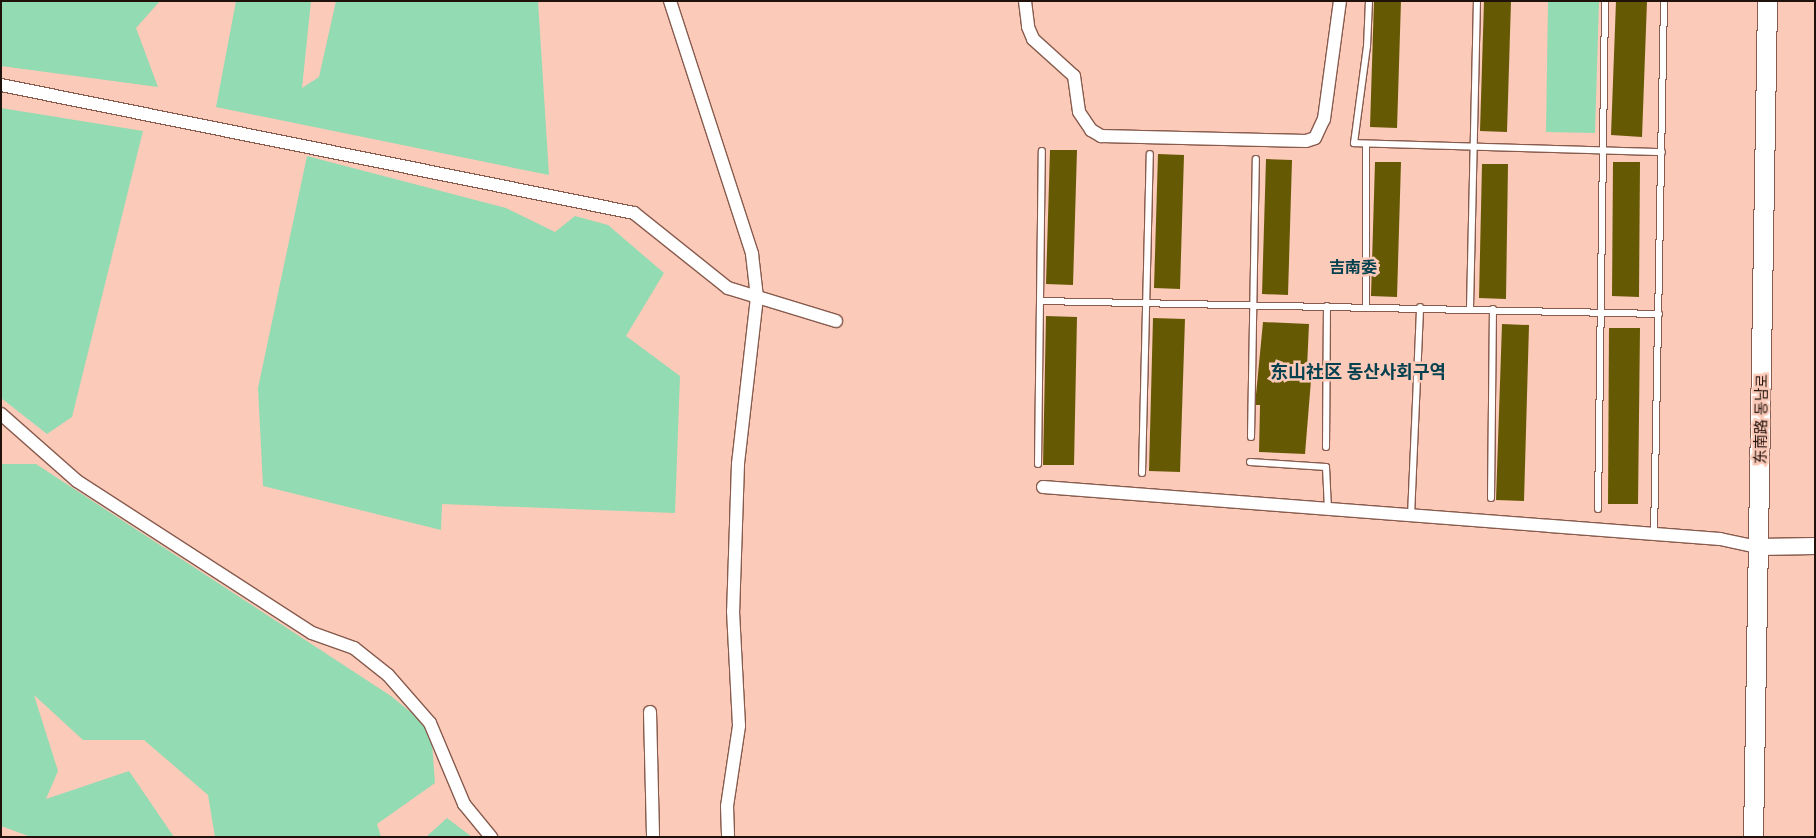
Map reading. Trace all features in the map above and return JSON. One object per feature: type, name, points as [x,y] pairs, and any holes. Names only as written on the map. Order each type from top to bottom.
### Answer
[{"type":"main road","name":"东南路 동남로","points":[[1753,837],[1767,1]]},
{"type":"street","points":[[670,1],[752,254],[757,297],[738,464],[733,611],[740,726],[727,806],[728,837]]},
{"type":"street","points":[[1025,1],[1028,27],[1033,39],[1074,76],[1079,112],[1091,130],[1101,136],[1306,141],[1315,138],[1324,119],[1340,1]]},
{"type":"street","points":[[1,85],[634,213],[728,288],[836,321]]},
{"type":"street","points":[[1,414],[76,480],[312,633],[354,648],[388,675],[430,723],[464,804],[491,837]]},
{"type":"street","points":[[1044,488],[1328,511],[1720,539],[1759,547],[1815,546]]},
{"type":"street","points":[[650,712],[653,837]]},
{"type":"lane","points":[[1369,1],[1367,46],[1354,143],[1662,152]]},
{"type":"lane","points":[[1470,308],[1477,1]]},
{"type":"lane","points":[[1598,509],[1605,1]]},
{"type":"lane","points":[[1654,535],[1664,1]]},
{"type":"lane","points":[[1366,144],[1366,306]]},
{"type":"lane","points":[[1038,464],[1042,151]]},
{"type":"lane","points":[[1142,473],[1150,154]]},
{"type":"lane","points":[[1251,437],[1256,159]]},
{"type":"lane","points":[[1040,300],[1470,308],[1659,314]]},
{"type":"lane","points":[[1326,447],[1327,306]]},
{"type":"lane","points":[[1410,516],[1420,307]]},
{"type":"lane","points":[[1491,498],[1493,309]]},
{"type":"lane","points":[[1250,462],[1326,467],[1328,511]]},
{"type":"green space","points":[[1,1],[160,1],[136,28],[158,87],[1,66]]},
{"type":"green space","points":[[236,1],[311,1],[302,88],[319,77],[336,1],[538,1],[549,175],[216,107]]},
{"type":"green space","points":[[1548,1],[1599,1],[1595,133],[1546,132]]},
{"type":"green space","points":[[1,108],[143,131],[72,417],[47,434],[1,398]]},
{"type":"green space","points":[[307,156],[506,208],[555,232],[575,216],[608,225],[664,273],[626,336],[680,376],[675,513],[442,504],[441,530],[263,486],[258,388]]},
{"type":"green space","points":[[1,464],[36,464],[391,696],[431,729],[435,783],[377,824],[381,837],[215,837],[208,795],[144,740],[83,740],[34,695],[58,771],[46,799],[129,771],[174,837],[31,837],[1,826]]},
{"type":"green space","points":[[447,818],[472,837],[426,837]]},
{"type":"building","points":[[1374,1],[1401,1],[1397,128],[1370,127]]},
{"type":"building","points":[[1484,1],[1511,1],[1507,132],[1480,131]]},
{"type":"building","points":[[1616,1],[1647,1],[1642,137],[1611,135]]},
{"type":"building","points":[[1050,150],[1077,150],[1073,285],[1046,284]]},
{"type":"building","points":[[1158,154],[1184,155],[1180,289],[1154,288]]},
{"type":"building","points":[[1266,159],[1292,160],[1288,295],[1262,294]]},
{"type":"building","points":[[1375,162],[1401,162],[1397,297],[1371,296]]},
{"type":"building","points":[[1613,162],[1640,162],[1639,297],[1612,296]]},
{"type":"building","points":[[1482,164],[1508,164],[1506,299],[1479,298]]},
{"type":"building","points":[[1046,316],[1077,317],[1074,465],[1043,465]]},
{"type":"building","points":[[1153,318],[1185,319],[1180,472],[1149,471]]},
{"type":"building","points":[[1263,322],[1309,324],[1307,368],[1312,368],[1305,454],[1259,452],[1260,405],[1255,405]]},
{"type":"building","points":[[1502,324],[1529,325],[1524,501],[1496,500]]},
{"type":"building","points":[[1609,328],[1640,328],[1638,504],[1608,504]]},
{"type":"district","name":"吉南委","points":[[1353,267]]},
{"type":"district","name":"东山社区 동산사회구역","points":[[1358,372]]}]
